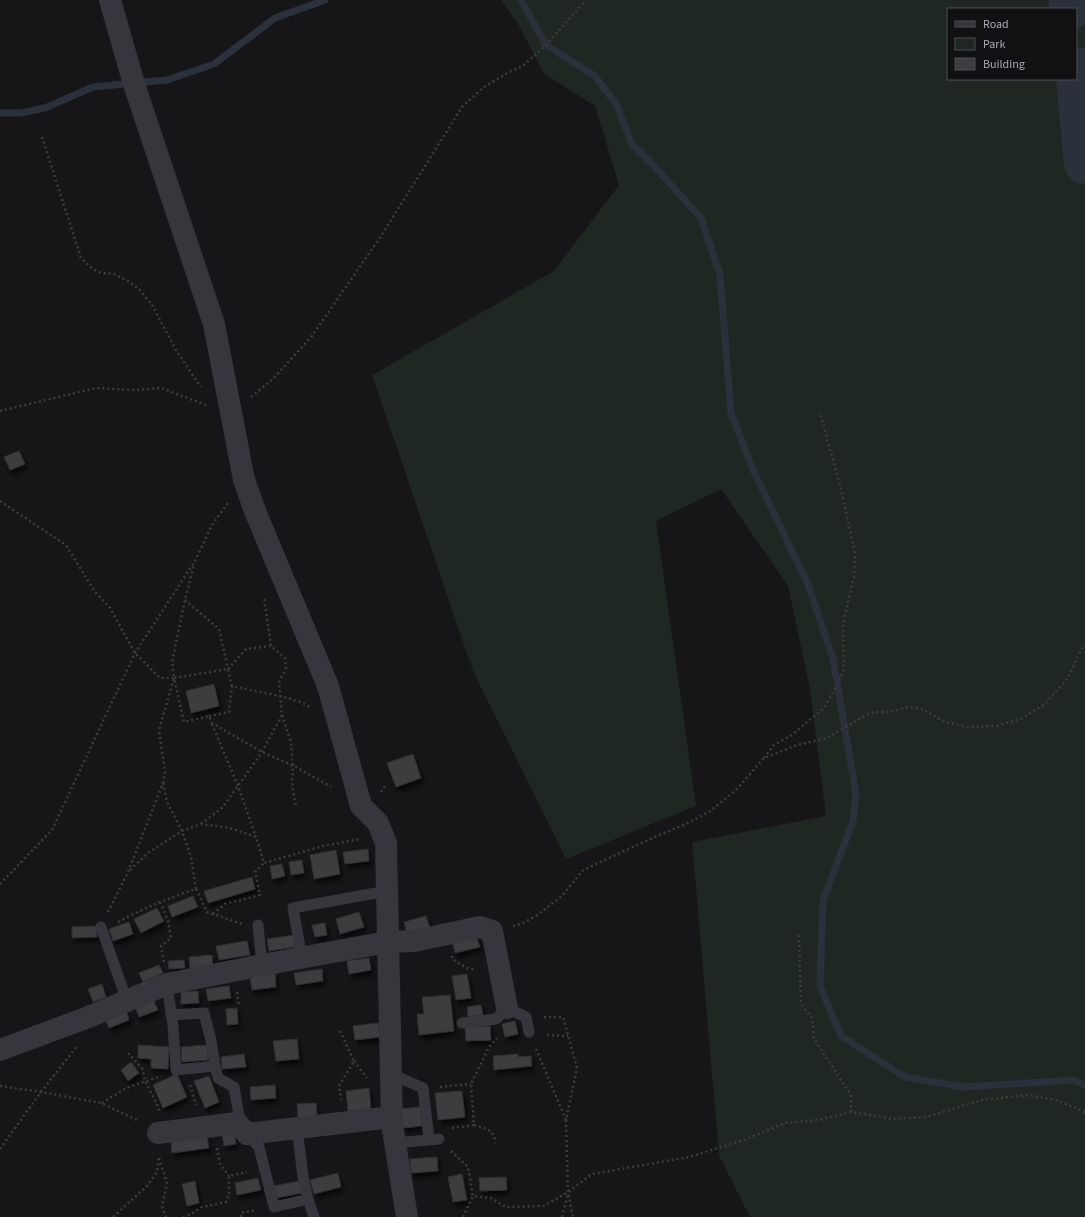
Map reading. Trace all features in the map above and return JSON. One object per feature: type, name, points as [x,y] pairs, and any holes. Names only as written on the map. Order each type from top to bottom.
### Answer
[{"type":"street","points":[[110,0],[134,84],[214,324],[244,480],[258,518],[328,686],[361,806],[378,823],[386,843],[392,1116],[407,1217]]},
{"type":"street","points":[[0,1050],[86,1018],[167,984],[388,942],[414,942],[480,927],[492,931],[510,1014]]},
{"type":"street","points":[[158,1132],[236,1123],[244,1131],[297,1128],[392,1116]]},
{"type":"lane","points":[[302,958],[293,908],[387,891]]},
{"type":"lane","points":[[258,925],[262,965]]},
{"type":"lane","points":[[101,927],[127,1001]]},
{"type":"lane","points":[[167,984],[180,1070],[215,1066]]},
{"type":"lane","points":[[171,1015],[204,1013],[218,1078],[234,1088],[244,1131],[259,1147],[274,1207],[308,1199]]},
{"type":"lane","points":[[462,1023],[510,1014],[529,1032]]},
{"type":"lane","points":[[391,1074],[423,1088],[434,1139],[395,1143]]},
{"type":"lane","points":[[297,1128],[302,1177],[314,1217]]},
{"type":"path","points":[[0,411],[96,388],[136,390],[161,388],[231,413],[273,379],[312,336],[381,236],[462,107],[484,87],[511,71],[523,66],[546,45],[586,0]]},
{"type":"path","points":[[42,137],[81,258],[93,269],[101,273],[114,274],[128,281],[139,289],[152,305],[177,352],[203,390]]},
{"type":"path","points":[[492,931],[521,924],[536,916],[562,896],[582,871],[684,825],[709,812],[735,791],[774,745],[792,735],[824,708],[844,669],[843,625],[854,576],[855,553],[840,488],[820,413]]},
{"type":"path","points":[[0,884],[52,830],[135,653],[195,561],[212,525],[244,480]]},
{"type":"path","points":[[0,501],[66,545],[95,592],[110,608],[135,653],[160,678],[174,678],[228,669],[246,650],[271,646]]},
{"type":"path","points":[[185,600],[218,629],[232,686],[229,712],[184,722],[172,662],[185,600],[195,561]]},
{"type":"path","points":[[264,590],[271,646],[285,658],[286,669],[279,682],[280,697],[282,715],[290,742],[293,766],[292,784],[296,808]]},
{"type":"path","points":[[764,758],[797,745],[827,738],[866,715],[874,712],[890,712],[907,707],[922,709],[945,722],[967,727],[995,726],[1021,719],[1045,704],[1067,679],[1082,648],[1085,645]]},
{"type":"path","points":[[101,927],[128,872],[163,783],[165,772],[159,730],[174,678]]},
{"type":"path","points":[[232,686],[291,699]]},
{"type":"path","points":[[128,872],[148,853],[182,831],[201,824],[223,807],[252,768],[282,715]]},
{"type":"path","points":[[209,716],[238,786],[264,863]]},
{"type":"path","points":[[212,723],[262,752],[322,781],[361,806]]},
{"type":"path","points":[[163,783],[167,802],[182,831],[191,857],[196,889],[207,912],[241,923],[258,925]]},
{"type":"path","points":[[201,824],[230,828],[256,837]]},
{"type":"path","points":[[214,914],[226,904],[260,895],[255,872],[264,863],[323,846],[370,837],[382,833]]},
{"type":"path","points":[[101,927],[116,923],[138,911],[196,889]]},
{"type":"path","points":[[160,902],[168,921],[171,938],[161,946],[167,984]]},
{"type":"path","points":[[446,934],[452,959],[469,969],[500,971]]},
{"type":"path","points":[[799,935],[801,1004],[812,1018],[814,1039],[852,1095],[851,1112]]},
{"type":"path","points":[[474,1125],[471,1084],[489,1047],[498,1036],[510,1014],[563,1017],[577,1068],[566,1120],[568,1192],[573,1217]]},
{"type":"path","points":[[0,1149],[41,1092],[91,1029],[86,1018]]},
{"type":"path","points":[[340,1031],[354,1061],[339,1086],[343,1123]]},
{"type":"path","points":[[529,1032],[542,1035],[568,1036]]},
{"type":"path","points":[[529,1032],[566,1120]]},
{"type":"path","points":[[113,1217],[147,1186],[157,1172],[159,1158],[159,1108],[145,1081],[142,1068],[128,1053]]},
{"type":"path","points":[[102,1103],[126,1088],[180,1070],[209,1126],[220,1164],[229,1176],[229,1194],[226,1202],[202,1207],[183,1217]]},
{"type":"path","points":[[423,1088],[471,1084]]},
{"type":"path","points":[[0,1086],[102,1103],[135,1118],[158,1132]]},
{"type":"path","points":[[473,1196],[492,1198],[506,1208],[544,1206],[568,1192],[592,1174],[689,1157],[744,1140],[785,1123],[818,1120],[851,1112],[892,1119],[926,1117],[982,1100],[1027,1094],[1056,1100],[1085,1112]]},
{"type":"path","points":[[463,1217],[473,1196],[468,1167],[434,1139],[447,1128],[474,1125],[488,1129],[494,1135],[496,1143]]},
{"type":"path","points":[[159,1158],[167,1183],[162,1206],[166,1217]]},
{"type":"path","points":[[229,1176],[264,1169]]},
{"type":"path","points":[[562,1217],[568,1192]]},
{"type":"green space","points":[[501,0],[1085,0],[1085,1217],[750,1217],[719,1155],[692,842],[826,816],[810,689],[788,586],[721,489],[656,521],[696,806],[566,859],[473,671],[372,375],[554,271],[619,185],[595,106],[544,74],[518,24]]},
{"type":"building","points":[[19,451],[25,464],[10,470],[4,457]]},
{"type":"building","points":[[214,684],[219,706],[191,713],[186,691]]},
{"type":"building","points":[[413,754],[421,778],[396,787],[387,763]]},
{"type":"building","points":[[368,849],[369,861],[345,864],[343,852]]},
{"type":"building","points":[[336,850],[340,874],[314,879],[310,855]]},
{"type":"building","points":[[302,860],[304,873],[291,875],[289,862]]},
{"type":"building","points":[[282,864],[285,876],[272,879],[270,866]]},
{"type":"building","points":[[252,877],[255,889],[208,903],[204,891]]},
{"type":"building","points":[[193,896],[198,907],[172,917],[168,906]]},
{"type":"building","points":[[157,908],[164,921],[141,933],[134,919]]},
{"type":"building","points":[[359,912],[364,927],[340,934],[336,919]]},
{"type":"building","points":[[426,916],[430,928],[407,934],[404,922]]},
{"type":"building","points":[[129,922],[133,934],[113,941],[109,929]]},
{"type":"building","points":[[325,923],[327,935],[315,937],[312,925]]},
{"type":"building","points":[[96,926],[97,937],[72,938],[72,927]]},
{"type":"building","points":[[294,935],[295,947],[269,951],[267,939]]},
{"type":"building","points":[[476,935],[480,947],[455,953],[452,941]]},
{"type":"building","points":[[247,941],[250,955],[219,960],[216,946]]},
{"type":"building","points":[[212,955],[213,968],[190,969],[189,957]]},
{"type":"building","points":[[369,958],[371,970],[349,974],[347,961]]},
{"type":"building","points":[[184,960],[185,968],[169,969],[168,961]]},
{"type":"building","points":[[159,965],[163,973],[143,982],[139,973]]},
{"type":"building","points":[[322,969],[323,981],[296,985],[294,973]]},
{"type":"building","points":[[275,973],[276,987],[252,990],[250,976]]},
{"type":"building","points":[[467,974],[471,998],[456,1000],[452,976]]},
{"type":"building","points":[[102,984],[106,997],[93,1002],[88,989]]},
{"type":"building","points":[[229,986],[231,998],[208,1001],[206,989]]},
{"type":"building","points":[[198,991],[199,1003],[181,1004],[181,992]]},
{"type":"building","points":[[450,995],[454,1031],[419,1035],[417,1014],[424,1014],[422,997]]},
{"type":"building","points":[[153,999],[158,1010],[139,1017],[135,1006]]},
{"type":"building","points":[[481,1005],[483,1015],[468,1017],[467,1007]]},
{"type":"building","points":[[237,1008],[238,1024],[227,1025],[226,1009]]},
{"type":"building","points":[[126,1010],[129,1020],[109,1028],[105,1019]]},
{"type":"building","points":[[515,1021],[518,1034],[505,1037],[502,1024]]},
{"type":"building","points":[[378,1023],[380,1037],[355,1040],[353,1026]]},
{"type":"building","points":[[490,1026],[491,1040],[466,1041],[465,1027]]},
{"type":"building","points":[[297,1039],[299,1059],[276,1061],[273,1041]]},
{"type":"building","points":[[138,1045],[169,1047],[168,1069],[151,1068],[151,1059],[138,1058]]},
{"type":"building","points":[[207,1045],[208,1060],[182,1062],[181,1047]]},
{"type":"building","points":[[244,1054],[246,1067],[222,1069],[221,1057]]},
{"type":"building","points":[[518,1054],[518,1057],[531,1056],[532,1066],[494,1070],[493,1056]]},
{"type":"building","points":[[131,1062],[139,1073],[128,1081],[121,1070]]},
{"type":"building","points":[[177,1074],[187,1097],[163,1108],[153,1085]]},
{"type":"building","points":[[209,1076],[219,1102],[205,1108],[194,1081]]},
{"type":"building","points":[[275,1085],[276,1098],[251,1100],[250,1087]]},
{"type":"building","points":[[369,1088],[371,1109],[348,1111],[346,1091]]},
{"type":"building","points":[[462,1091],[465,1117],[438,1120],[435,1093]]},
{"type":"building","points":[[316,1103],[317,1116],[298,1118],[297,1104]]},
{"type":"building","points":[[420,1107],[422,1126],[403,1128],[401,1109]]},
{"type":"building","points":[[234,1132],[236,1144],[224,1146],[222,1134]]},
{"type":"building","points":[[207,1136],[209,1148],[172,1153],[171,1142]]},
{"type":"building","points":[[437,1157],[438,1171],[411,1173],[410,1159]]},
{"type":"building","points":[[338,1173],[341,1187],[314,1194],[310,1180]]},
{"type":"building","points":[[462,1174],[467,1200],[453,1202],[448,1177]]},
{"type":"building","points":[[506,1177],[507,1190],[480,1191],[479,1178]]},
{"type":"building","points":[[258,1178],[261,1190],[237,1195],[235,1183]]},
{"type":"building","points":[[195,1181],[199,1203],[187,1206],[182,1184]]},
{"type":"building","points":[[299,1181],[302,1193],[277,1198],[274,1186]]},
{"type":"waterway","points":[[0,113],[21,113],[45,108],[93,87],[167,80],[214,64],[275,18],[325,0]]},
{"type":"waterway","points":[[521,0],[546,45],[595,76],[616,104],[632,144],[701,218],[720,275],[731,413],[754,472],[808,584],[833,659],[856,794],[853,821],[823,901],[820,986],[841,1036],[905,1077],[964,1087],[1073,1080],[1085,1085]]},
{"type":"waterway","points":[[1070,0],[1070,8]]},
{"type":"waterway","points":[[1077,79],[1085,163]]}]
